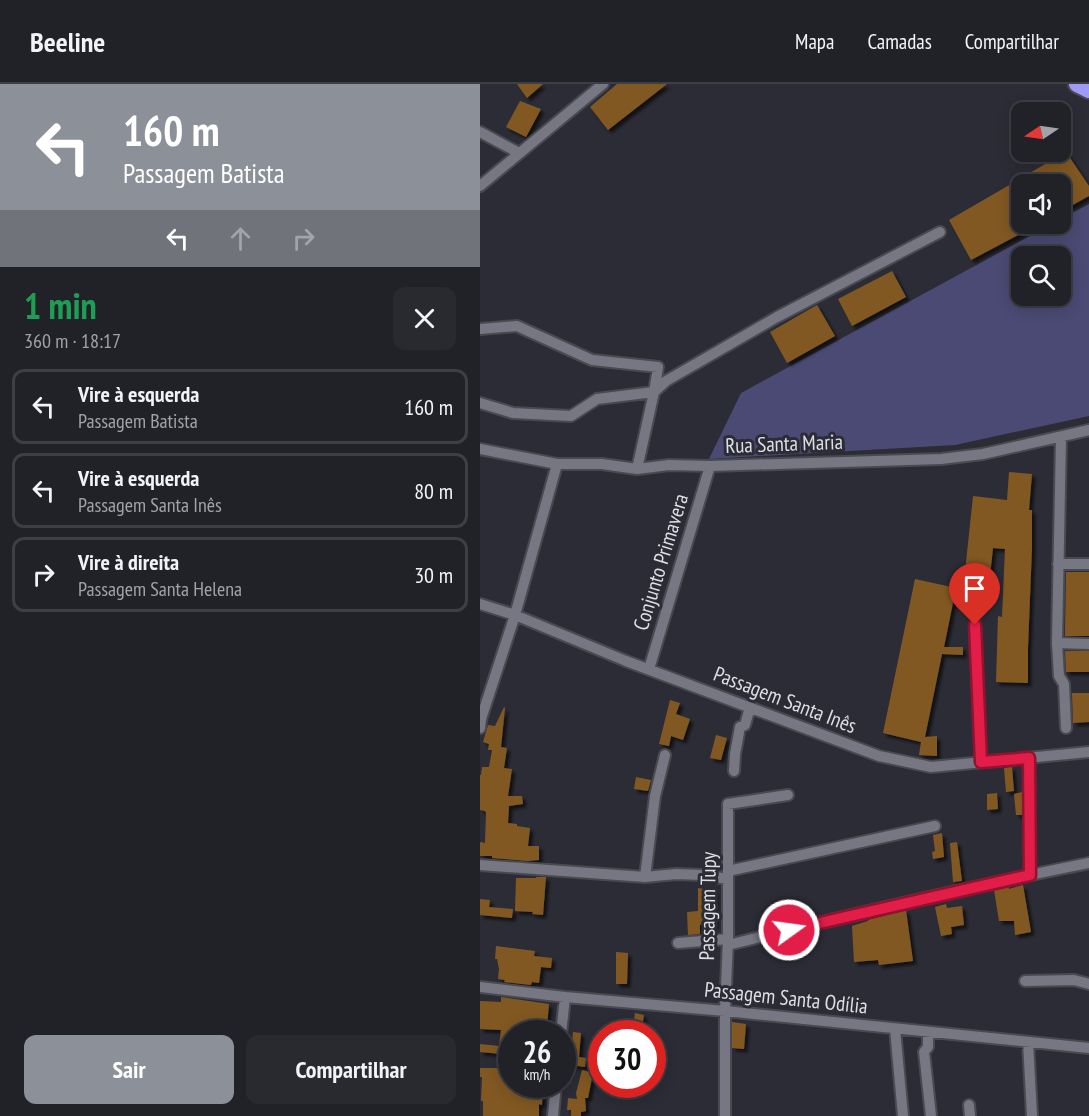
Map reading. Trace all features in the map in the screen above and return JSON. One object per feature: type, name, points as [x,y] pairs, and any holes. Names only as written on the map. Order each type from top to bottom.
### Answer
[{"type":"highway","points":[[1077,84],[1089,90]]},
{"type":"street","points":[[480,186],[599,85]]},
{"type":"street","points":[[480,132],[519,153]]},
{"type":"street","points":[[480,403],[513,413],[571,416],[597,399],[654,393],[666,381],[682,371],[777,317],[940,232]]},
{"type":"street","points":[[480,329],[517,326],[592,360],[658,367],[637,469]]},
{"type":"street","name":"Rua Santa Maria","points":[[480,449],[557,464],[602,464],[637,469],[669,465],[711,466],[940,459],[983,454],[1089,430]]},
{"type":"street","points":[[1061,437],[1057,643],[1059,676],[1064,684],[1066,728]]},
{"type":"street","points":[[480,728],[515,615],[557,464]]},
{"type":"street","name":"Conjunto Primavera","points":[[649,669],[711,466]]},
{"type":"street","points":[[1059,564],[1089,564]]},
{"type":"street","name":"Passagem Santa Inês","points":[[480,604],[515,615],[626,661],[879,756],[931,767],[1089,752]]},
{"type":"street","points":[[975,625],[981,762]]},
{"type":"street","points":[[1057,643],[1089,644]]},
{"type":"street","points":[[734,771],[740,728],[745,725],[750,707]]},
{"type":"street","points":[[645,877],[655,796],[665,755]]},
{"type":"street","points":[[1029,758],[1030,875]]},
{"type":"street","name":"Passagem Tupy","points":[[725,1116],[729,804],[788,795]]},
{"type":"street","points":[[480,865],[645,877],[676,874],[728,875],[935,826]]},
{"type":"street","points":[[678,943],[728,942],[1089,864]]},
{"type":"street","points":[[1025,981],[1074,980],[1089,984]]},
{"type":"street","name":"Passagem Santa Odília","points":[[480,987],[1089,1048]]},
{"type":"street","points":[[563,1020],[565,997]]},
{"type":"street","points":[[895,1029],[903,1116]]},
{"type":"street","points":[[928,1032],[928,1047],[924,1052],[931,1116]]},
{"type":"street","points":[[1028,1042],[1032,1116]]},
{"type":"street","points":[[554,1116],[555,1098]]},
{"type":"shaded area","points":[[1089,204],[1089,416],[955,445],[709,459],[741,393],[1011,246],[1011,306],[1071,306],[1071,246],[1012,246],[1034,234],[1071,234],[1071,214]]},
{"type":"building","points":[[517,84],[543,84],[527,98]]},
{"type":"building","points":[[617,84],[667,84],[608,130],[590,107]]},
{"type":"building","points":[[520,101],[541,109],[526,137],[506,127]]},
{"type":"building","points":[[1071,159],[1089,186],[1089,196],[1071,206],[1071,174],[1028,174],[1049,162],[1071,162]]},
{"type":"building","points":[[1011,184],[1011,234],[1020,234],[971,260],[949,220]]},
{"type":"building","points":[[892,271],[906,297],[852,326],[838,299]]},
{"type":"building","points":[[817,305],[835,336],[787,363],[770,332]]},
{"type":"building","points":[[1009,472],[1032,474],[1029,510],[1032,510],[1032,548],[1028,683],[996,682],[998,616],[1002,617],[1005,549],[993,548],[988,594],[963,591],[973,496],[1007,500]]},
{"type":"building","points":[[1066,572],[1089,572],[1089,636],[1065,636]]},
{"type":"building","points":[[915,579],[956,588],[944,647],[963,647],[963,655],[942,654],[925,737],[937,736],[937,756],[919,755],[921,742],[883,733]]},
{"type":"building","points":[[1065,651],[1089,651],[1089,672],[1066,672]]},
{"type":"building","points":[[1072,693],[1089,693],[1089,722],[1073,723]]},
{"type":"building","points":[[670,700],[680,703],[676,714],[690,719],[683,740],[671,736],[669,746],[659,744]]},
{"type":"building","points":[[504,707],[501,747],[507,748],[504,768],[512,769],[508,796],[522,796],[523,804],[509,806],[508,823],[530,828],[528,846],[539,846],[539,860],[480,856],[480,842],[485,843],[486,813],[480,810],[480,775],[482,767],[489,767],[492,750],[488,750],[489,744],[483,742],[488,725],[495,726]]},
{"type":"building","points":[[716,735],[727,738],[721,760],[710,758]]},
{"type":"building","points":[[1012,767],[1014,791],[1006,792],[1004,768]]},
{"type":"building","points":[[636,777],[651,780],[648,791],[634,789]]},
{"type":"building","points":[[1022,792],[1022,815],[1016,815],[1014,794]]},
{"type":"building","points":[[997,793],[998,809],[987,810],[987,794]]},
{"type":"building","points":[[942,833],[944,857],[933,859],[932,852],[935,851],[933,835]]},
{"type":"building","points":[[957,842],[962,881],[953,882],[950,843]]},
{"type":"building","points":[[546,877],[543,915],[515,911],[516,878]]},
{"type":"building","points":[[1023,885],[1031,932],[1015,935],[1014,921],[999,921],[994,890]]},
{"type":"building","points":[[698,888],[715,891],[715,925],[700,925],[700,934],[688,935],[687,912],[698,911]]},
{"type":"building","points":[[480,899],[490,900],[489,907],[513,909],[512,918],[480,915]]},
{"type":"building","points":[[946,904],[947,908],[962,906],[964,925],[951,927],[952,934],[941,936],[935,907]]},
{"type":"building","points":[[906,910],[913,961],[879,965],[878,960],[854,962],[852,926]]},
{"type":"building","points":[[496,946],[535,951],[534,956],[552,958],[551,968],[541,967],[539,983],[532,982],[531,985],[504,982],[505,980],[498,979]]},
{"type":"building","points":[[616,952],[628,953],[627,984],[616,984]]},
{"type":"building","points":[[501,997],[549,1004],[548,1020],[498,1020],[498,1030],[480,1029],[480,1001],[501,1002]]},
{"type":"building","points":[[635,1013],[644,1015],[643,1020],[634,1020]]},
{"type":"building","points":[[732,1022],[746,1024],[744,1049],[732,1048]]},
{"type":"building","points":[[576,1032],[581,1033],[579,1057],[586,1058],[585,1067],[576,1066]]},
{"type":"building","points":[[480,1044],[498,1046],[498,1054],[480,1052]]},
{"type":"building","points":[[480,1068],[498,1068],[498,1098],[542,1098],[542,1105],[539,1104],[539,1116],[483,1116],[482,1077],[480,1077]]},
{"type":"building","points":[[582,1070],[588,1072],[586,1111],[581,1112],[581,1116],[571,1116],[571,1110],[567,1110],[568,1098],[577,1099],[576,1093]]},
{"type":"route","points":[[789,930],[1030,875],[1029,758],[981,762],[975,625]]}]
